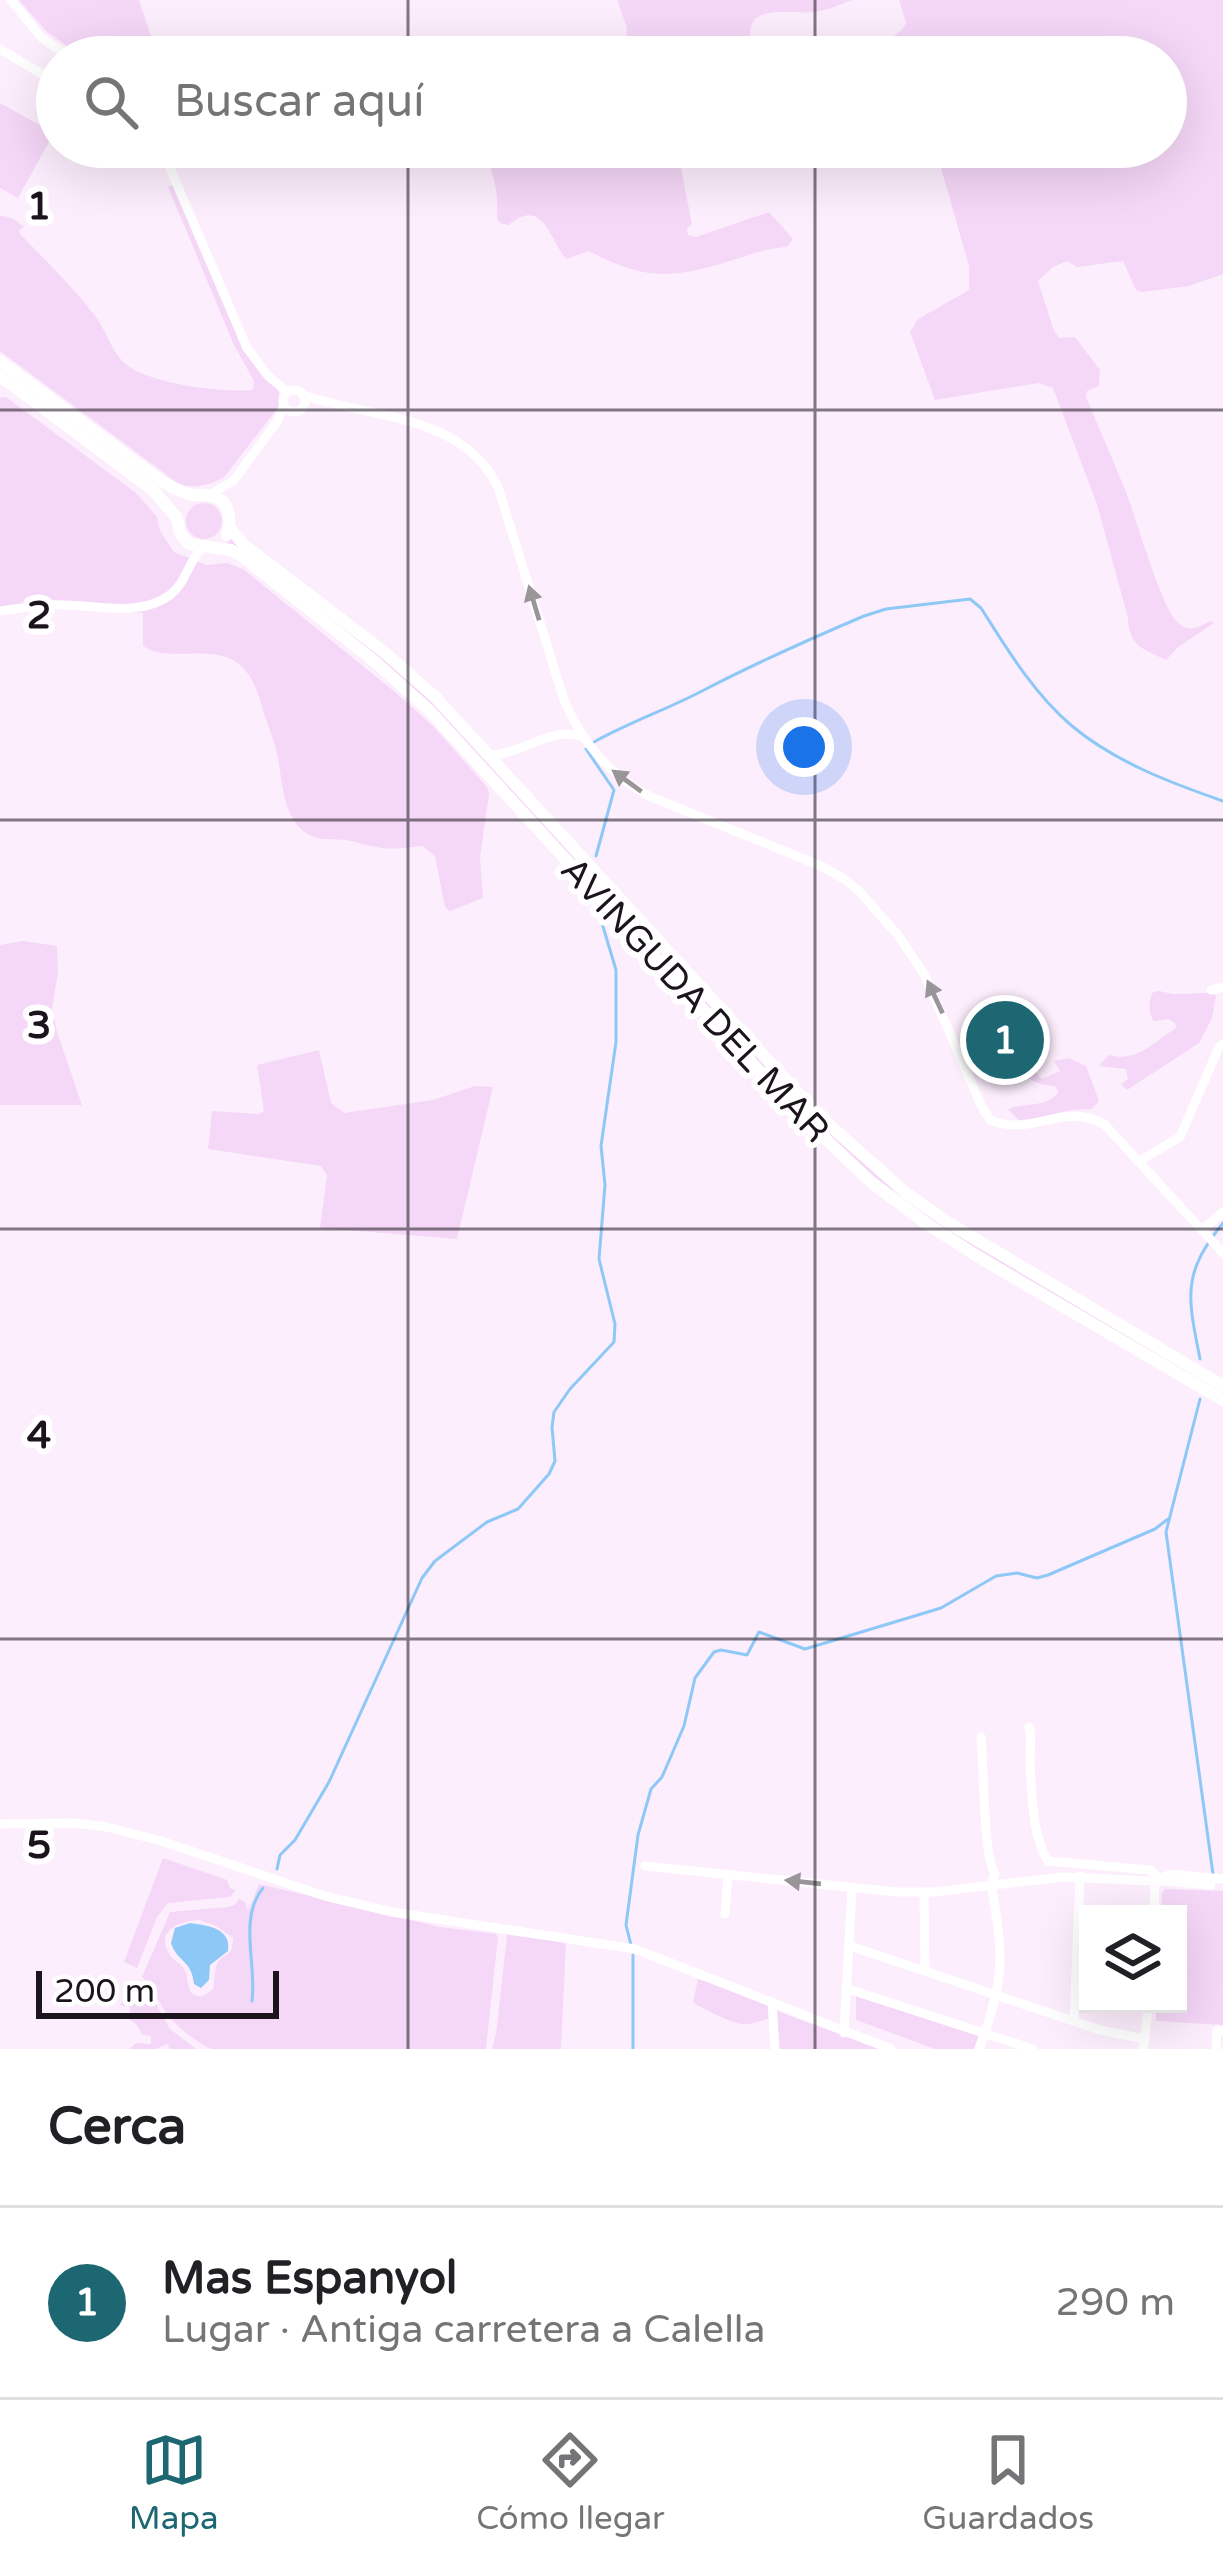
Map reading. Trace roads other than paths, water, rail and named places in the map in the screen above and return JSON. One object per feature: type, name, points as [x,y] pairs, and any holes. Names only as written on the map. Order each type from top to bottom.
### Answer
[{"type":"main road","points":[[0,361],[164,483],[224,503],[230,528],[220,542],[207,547],[184,539],[177,518],[154,490],[0,376]]},
{"type":"main road","points":[[177,518],[183,504],[202,495]]},
{"type":"main road","name":"AVINGUDA DEL MAR","points":[[230,528],[244,545],[436,698],[845,1142],[950,1225],[1223,1386]]},
{"type":"main road","name":"AVINGUDA DEL MAR","points":[[207,547],[238,554],[429,710],[796,1111],[872,1183],[926,1224],[1223,1400]]},
{"type":"street","points":[[11,0],[40,36]]},
{"type":"street","points":[[0,49],[36,70]]},
{"type":"street","points":[[170,168],[247,348],[269,376],[288,392],[443,433],[478,456],[498,487],[571,714],[606,765],[666,805],[820,866],[860,891],[924,974],[990,1120],[1015,1126],[1066,1115],[1096,1119],[1220,1250]]},
{"type":"street","points":[[288,392],[284,398],[288,409]]},
{"type":"street","points":[[228,509],[233,481],[288,409],[302,408],[303,395]]},
{"type":"street","points":[[202,495],[233,481]]},
{"type":"street","points":[[184,539],[188,567]]},
{"type":"street","points":[[0,611],[48,604],[140,609],[169,596],[207,547]]},
{"type":"street","points":[[488,755],[508,754],[563,732],[571,714]]},
{"type":"street","points":[[563,732],[585,739]]},
{"type":"street","points":[[508,754],[503,763],[509,778]]},
{"type":"street","points":[[1211,990],[1223,987]]},
{"type":"street","points":[[1138,1162],[1180,1137],[1223,1044]]},
{"type":"street","points":[[1203,1232],[1223,1213]]},
{"type":"street","points":[[1029,1727],[1039,1843],[1045,1857],[1055,1864],[1156,1877]]},
{"type":"street","points":[[979,2049],[997,1995],[1000,1946],[986,1834],[981,1737]]},
{"type":"street","points":[[0,1824],[107,1827],[325,1897],[392,1912],[631,1948],[891,2049]]},
{"type":"street","points":[[645,1866],[924,1892],[992,1881],[1080,1876],[1172,1874],[1219,1882]]},
{"type":"street","points":[[725,1914],[728,1875]]},
{"type":"street","points":[[1074,2021],[1080,1876]]},
{"type":"street","points":[[1154,1905],[1156,1877]]},
{"type":"street","points":[[844,2032],[852,1888]]},
{"type":"street","points":[[924,1892],[925,1971]]},
{"type":"street","points":[[850,1946],[1144,2044],[1148,2013]]},
{"type":"street","points":[[848,1989],[1033,2049]]},
{"type":"street","points":[[772,2002],[776,2049]]},
{"type":"street","points":[[1216,2049],[1217,2030],[1223,2031]]},
{"type":"water","points":[[190,1923],[217,1930],[228,1944],[228,1951],[210,1965],[209,1980],[201,1988],[194,1984],[171,1943],[175,1928]]},
{"type":"waterway","points":[[594,742],[864,616],[970,599],[1033,685],[1072,726],[1125,761],[1223,801]]},
{"type":"waterway","points":[[586,749],[614,790],[596,856]]},
{"type":"waterway","points":[[277,1869],[280,1855],[295,1840],[329,1782],[422,1578],[435,1561],[487,1522],[518,1509],[549,1474],[555,1461],[554,1412],[614,1342],[615,1324],[599,1259],[605,1185],[601,1146],[616,1042],[616,970],[596,903],[579,882]]},
{"type":"waterway","points":[[1200,1359],[1191,1287],[1200,1257],[1223,1223]]},
{"type":"waterway","points":[[1200,1399],[1166,1532],[1213,1874]]},
{"type":"waterway","points":[[631,1945],[626,1925],[638,1835],[651,1789],[662,1777],[684,1726],[695,1678],[714,1652],[747,1655],[759,1632],[805,1649],[941,1608],[996,1576],[1048,1575],[1168,1519]]},
{"type":"waterway","points":[[252,2001],[251,1914],[263,1888]]},
{"type":"waterway","points":[[633,1955],[633,2049]]},
{"type":"place","name":"Mas Espanyol","points":[[1005,1040]]}]
